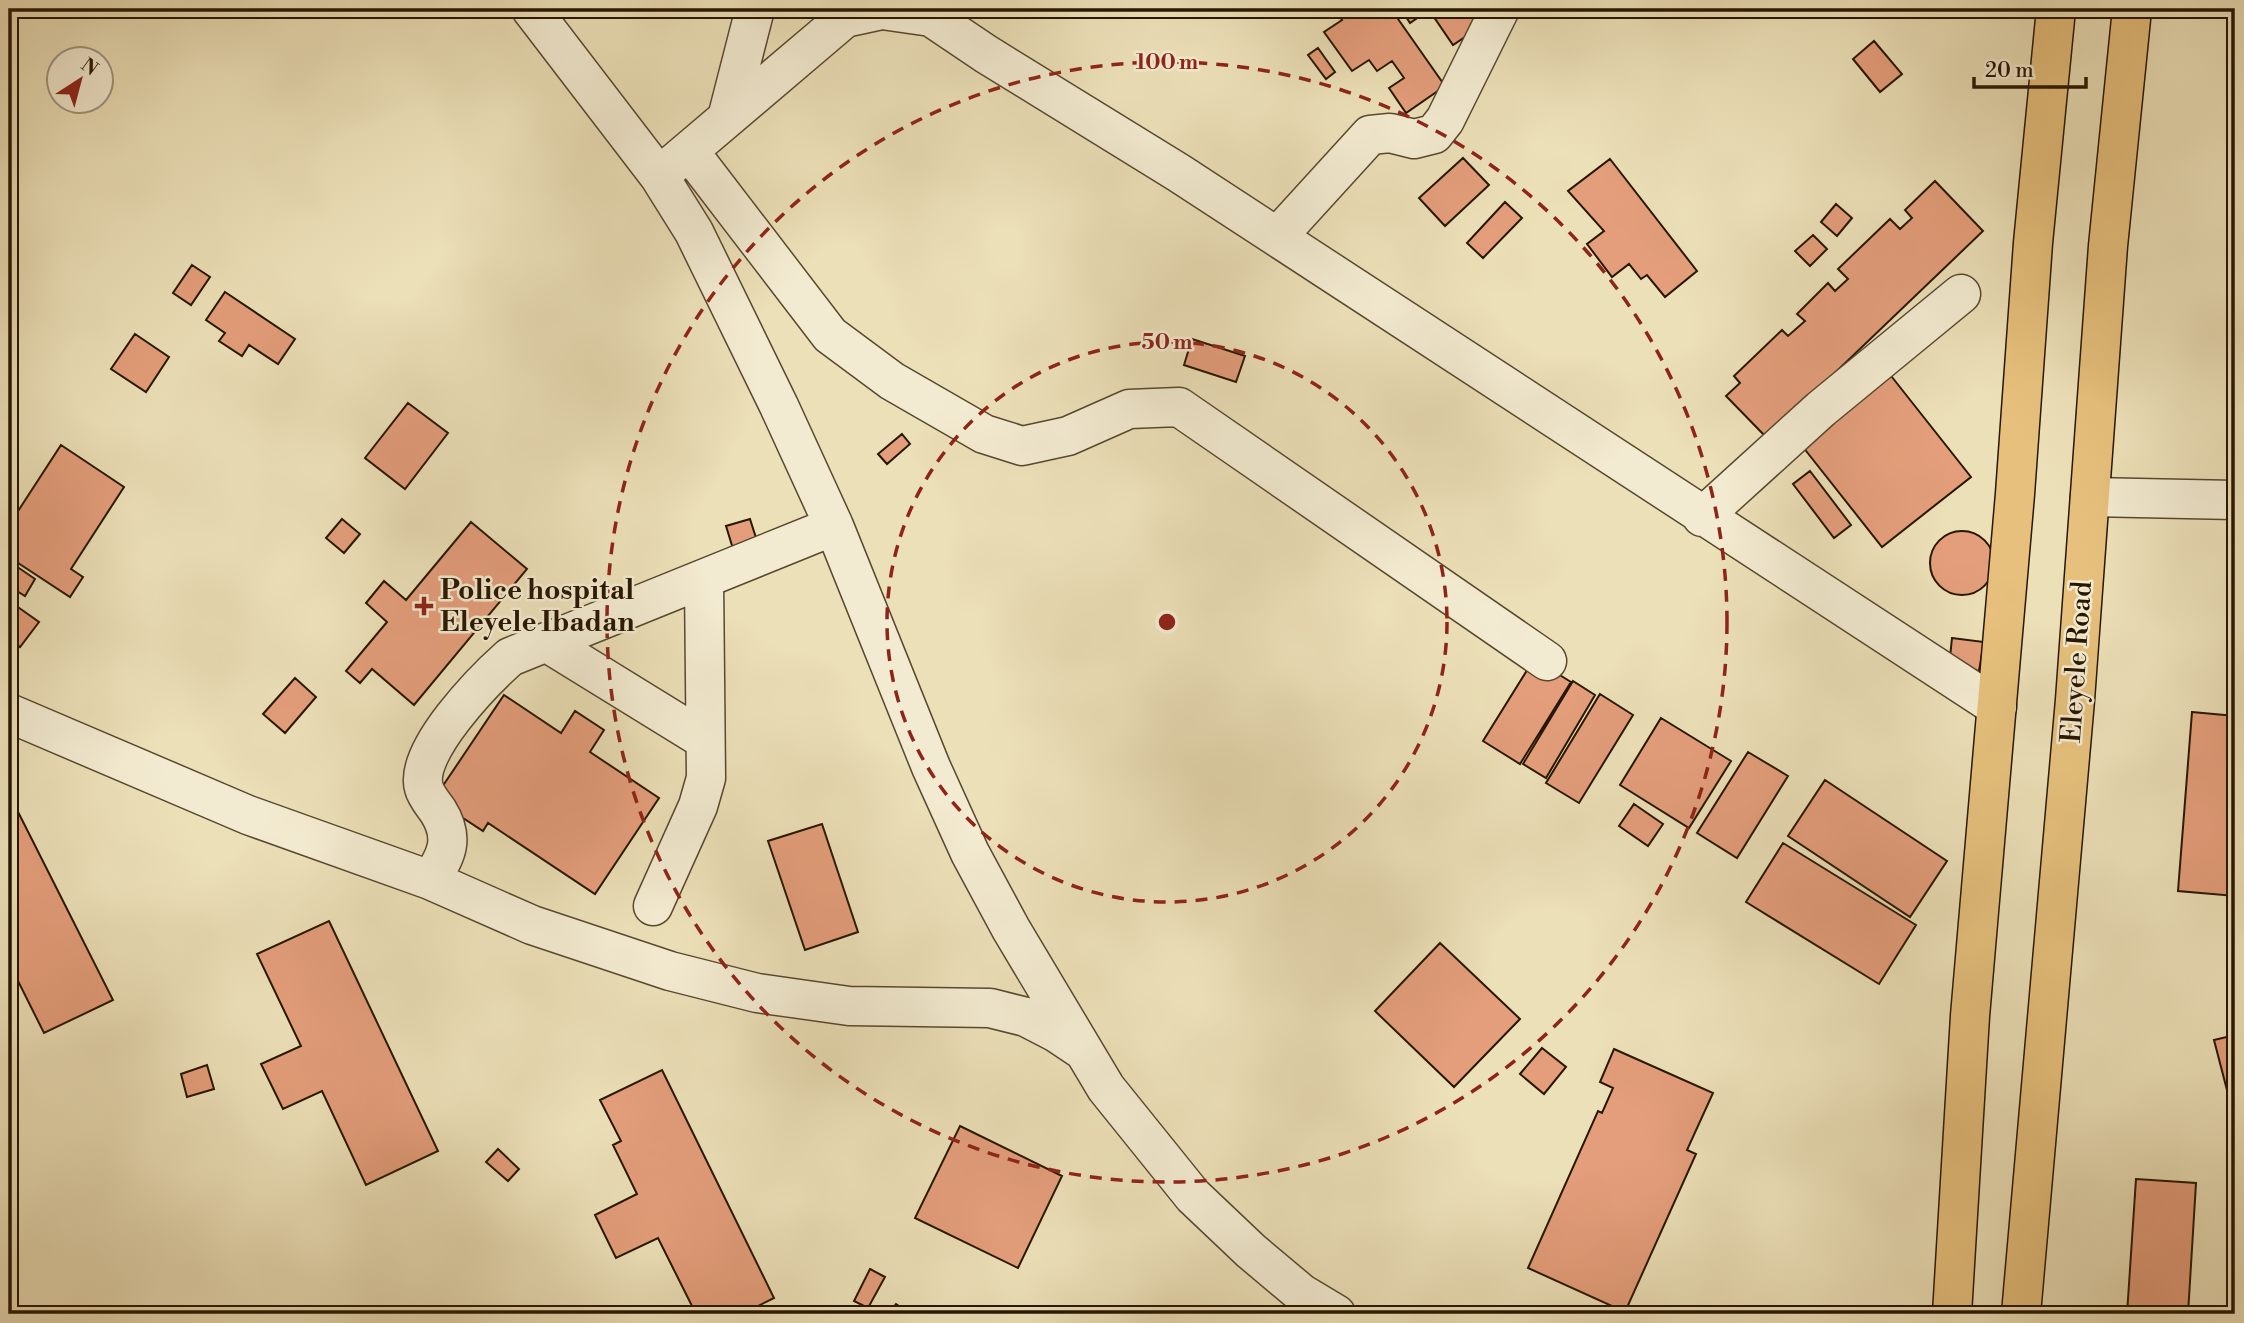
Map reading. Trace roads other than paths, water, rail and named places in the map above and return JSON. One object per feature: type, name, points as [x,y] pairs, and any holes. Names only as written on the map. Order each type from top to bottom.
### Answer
[{"type":"main road","points":[[1952,1314],[1970,1016],[2033,243],[2056,9]]},
{"type":"main road","name":"Eleyele Road","points":[[2021,1314],[2075,700],[2108,246],[2132,9]]},
{"type":"street","points":[[531,9],[659,176],[694,232],[834,526],[931,767],[970,853],[1011,929],[1106,1088],[1193,1196],[1301,1293],[1336,1314]]},
{"type":"street","points":[[727,118],[755,9]]},
{"type":"street","points":[[1277,237],[1370,135],[1390,133],[1414,139],[1434,134],[1445,120],[1500,9]]},
{"type":"street","points":[[659,176],[845,18],[882,10],[931,17],[1277,237],[1702,517],[1997,707]]},
{"type":"street","points":[[689,151],[830,335],[892,381],[984,434],[1022,446],[1068,436],[1129,409],[1179,407],[1547,662]]},
{"type":"street","points":[[1702,517],[1821,410],[1961,294]]},
{"type":"street","points":[[2090,498],[2235,500]]},
{"type":"street","points":[[430,880],[444,861],[448,841],[445,823],[424,789],[423,767],[457,710],[510,657],[834,526]]},
{"type":"street","points":[[653,906],[698,806],[706,778],[704,579]]},
{"type":"street","points":[[546,642],[705,740]]},
{"type":"street","points":[[9,713],[248,815],[430,880],[532,925],[670,971],[757,993],[849,1006],[990,1008],[1026,1017],[1055,1032],[1087,1054]]},
{"type":"place","name":"Police hospital Eleyele Ibadan","points":[[424,606]]}]
